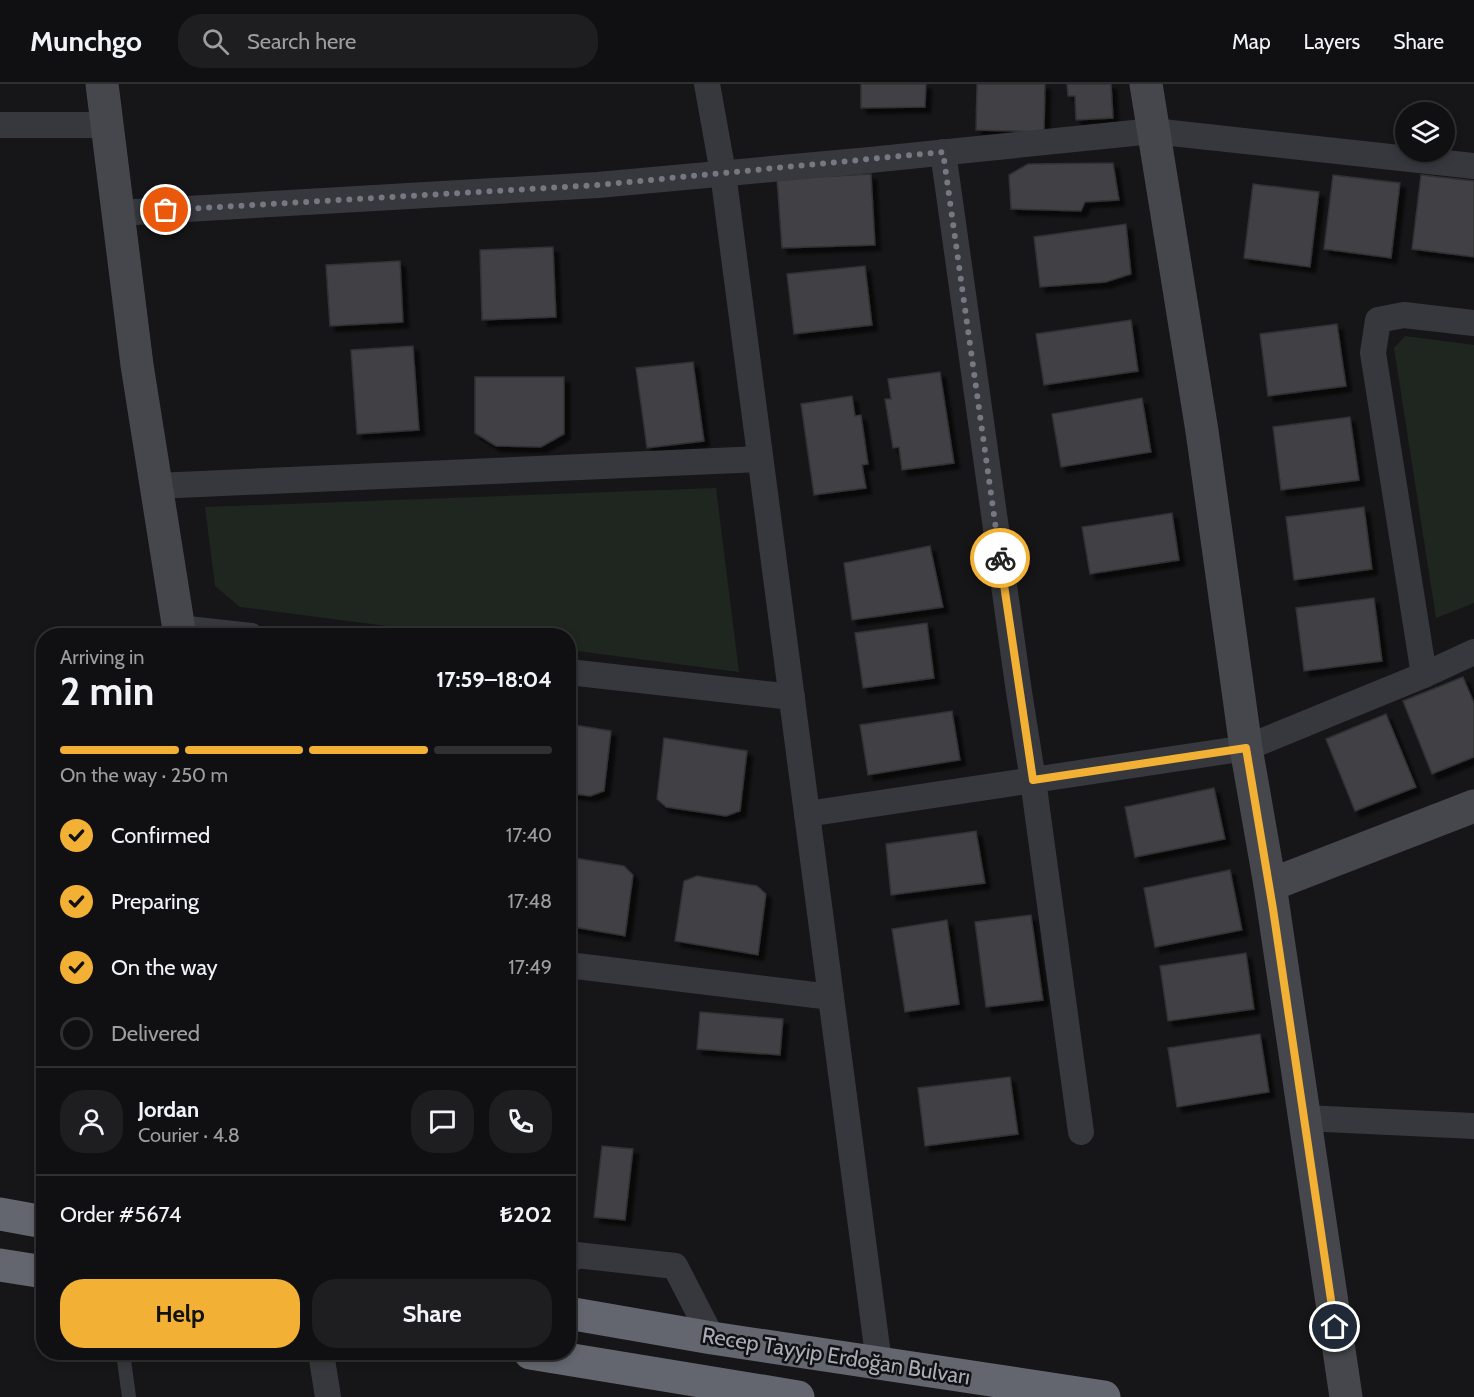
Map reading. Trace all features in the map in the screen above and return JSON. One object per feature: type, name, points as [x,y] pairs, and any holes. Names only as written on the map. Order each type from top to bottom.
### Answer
[{"type":"highway","points":[[0,1214],[36,1221]]},
{"type":"highway","points":[[0,1265],[36,1271]]},
{"type":"highway","name":"Recep Tayyip Erdoğan Bulvarı","points":[[576,1314],[712,1338],[1104,1397]]},
{"type":"highway","name":"Recep Tayyip Erdoğan Bulvarı","points":[[573,1360],[798,1397]]},
{"type":"street","points":[[102,84],[137,365],[178,628]]},
{"type":"street","points":[[707,84],[723,173],[879,1363]]},
{"type":"street","points":[[1146,84],[1202,431],[1246,748],[1270,885],[1346,1397]]},
{"type":"street","points":[[0,125],[108,125]]},
{"type":"street","points":[[118,213],[598,185],[1154,131],[1474,166]]},
{"type":"street","points":[[943,152],[1081,1132]]},
{"type":"street","points":[[1424,675],[1373,353],[1378,320],[1404,315],[1474,323]]},
{"type":"street","points":[[156,486],[760,459]]},
{"type":"street","points":[[807,814],[1246,748],[1474,652]]},
{"type":"street","points":[[576,673],[792,697]]},
{"type":"street","points":[[1270,885],[1474,806]]},
{"type":"street","points":[[576,966],[831,997]]},
{"type":"street","points":[[1304,1118],[1474,1126]]},
{"type":"street","points":[[576,1255],[675,1266],[712,1338]]},
{"type":"street","points":[[322,1360],[328,1397]]},
{"type":"lane","points":[[124,1360],[129,1397]]},
{"type":"shaded area","points":[[1405,336],[1474,345],[1474,603],[1436,618],[1394,348]]},
{"type":"shaded area","points":[[716,488],[739,672],[576,651],[576,628],[401,628],[240,607],[215,586],[205,507]]},
{"type":"building","points":[[861,84],[926,84],[925,107],[861,108]]},
{"type":"building","points":[[977,84],[1045,84],[1044,132],[976,130]]},
{"type":"building","points":[[1067,84],[1111,84],[1113,118],[1076,120],[1075,96],[1068,96]]},
{"type":"building","points":[[1113,163],[1119,200],[1085,202],[1081,211],[1011,209],[1009,175],[1028,164]]},
{"type":"building","points":[[871,174],[875,245],[782,248],[777,179]]},
{"type":"building","points":[[1333,175],[1400,183],[1391,258],[1324,249]]},
{"type":"building","points":[[1421,175],[1474,181],[1474,257],[1412,249]]},
{"type":"building","points":[[1253,184],[1319,192],[1310,267],[1244,258]]},
{"type":"building","points":[[1126,224],[1131,274],[1106,282],[1040,287],[1034,237]]},
{"type":"building","points":[[553,247],[556,317],[482,320],[480,250]]},
{"type":"building","points":[[400,261],[403,322],[330,326],[326,265]]},
{"type":"building","points":[[865,266],[872,325],[794,334],[787,274]]},
{"type":"building","points":[[1131,320],[1138,371],[1044,385],[1036,334]]},
{"type":"building","points":[[1337,324],[1346,386],[1268,396],[1260,334]]},
{"type":"building","points":[[413,346],[419,430],[357,434],[351,350]]},
{"type":"building","points":[[693,362],[704,441],[647,448],[636,368]]},
{"type":"building","points":[[940,372],[954,463],[902,470],[899,447],[893,448],[885,399],[891,399],[888,379]]},
{"type":"building","points":[[475,377],[564,377],[564,434],[541,447],[496,446],[475,433]]},
{"type":"building","points":[[852,396],[855,416],[861,415],[868,464],[862,465],[866,488],[814,495],[801,404]]},
{"type":"building","points":[[1142,398],[1151,452],[1061,467],[1052,414]]},
{"type":"building","points":[[1350,417],[1359,480],[1281,490],[1273,427]]},
{"type":"building","points":[[1364,507],[1372,569],[1294,580],[1286,517]]},
{"type":"building","points":[[1172,513],[1179,560],[1090,574],[1082,527]]},
{"type":"building","points":[[930,546],[943,607],[852,620],[844,563]]},
{"type":"building","points":[[1374,598],[1382,661],[1304,671],[1296,608]]},
{"type":"building","points":[[927,623],[934,678],[863,688],[855,633]]},
{"type":"building","points":[[1463,677],[1474,703],[1474,757],[1432,774],[1403,701]]},
{"type":"building","points":[[952,711],[960,760],[868,775],[860,725]]},
{"type":"building","points":[[1386,714],[1416,787],[1355,811],[1326,739]]},
{"type":"building","points":[[576,725],[611,731],[604,791],[590,796],[576,794]]},
{"type":"building","points":[[664,738],[747,751],[740,811],[726,816],[666,807],[657,799]]},
{"type":"building","points":[[1214,788],[1225,839],[1135,857],[1125,807]]},
{"type":"building","points":[[976,831],[985,883],[891,895],[886,844]]},
{"type":"building","points":[[576,858],[624,866],[633,875],[625,936],[576,927]]},
{"type":"building","points":[[1230,870],[1242,930],[1155,947],[1144,888]]},
{"type":"building","points":[[697,876],[757,886],[766,894],[758,955],[675,941],[684,881]]},
{"type":"building","points":[[1031,915],[1043,1000],[986,1007],[975,922]]},
{"type":"building","points":[[947,920],[959,1004],[905,1012],[892,929]]},
{"type":"building","points":[[1246,953],[1254,1009],[1168,1021],[1160,966]]},
{"type":"building","points":[[700,1012],[783,1019],[780,1055],[697,1049]]},
{"type":"building","points":[[1260,1034],[1269,1092],[1177,1107],[1168,1048]]},
{"type":"building","points":[[1010,1077],[1018,1134],[925,1146],[918,1088]]},
{"type":"building","points":[[602,1146],[633,1149],[625,1220],[594,1217]]},
{"type":"way so far","points":[[166,210],[598,185],[943,152],[1000,558]]},
{"type":"route","points":[[1000,558],[1033,780],[1246,748],[1273,909],[1335,1327]]}]
